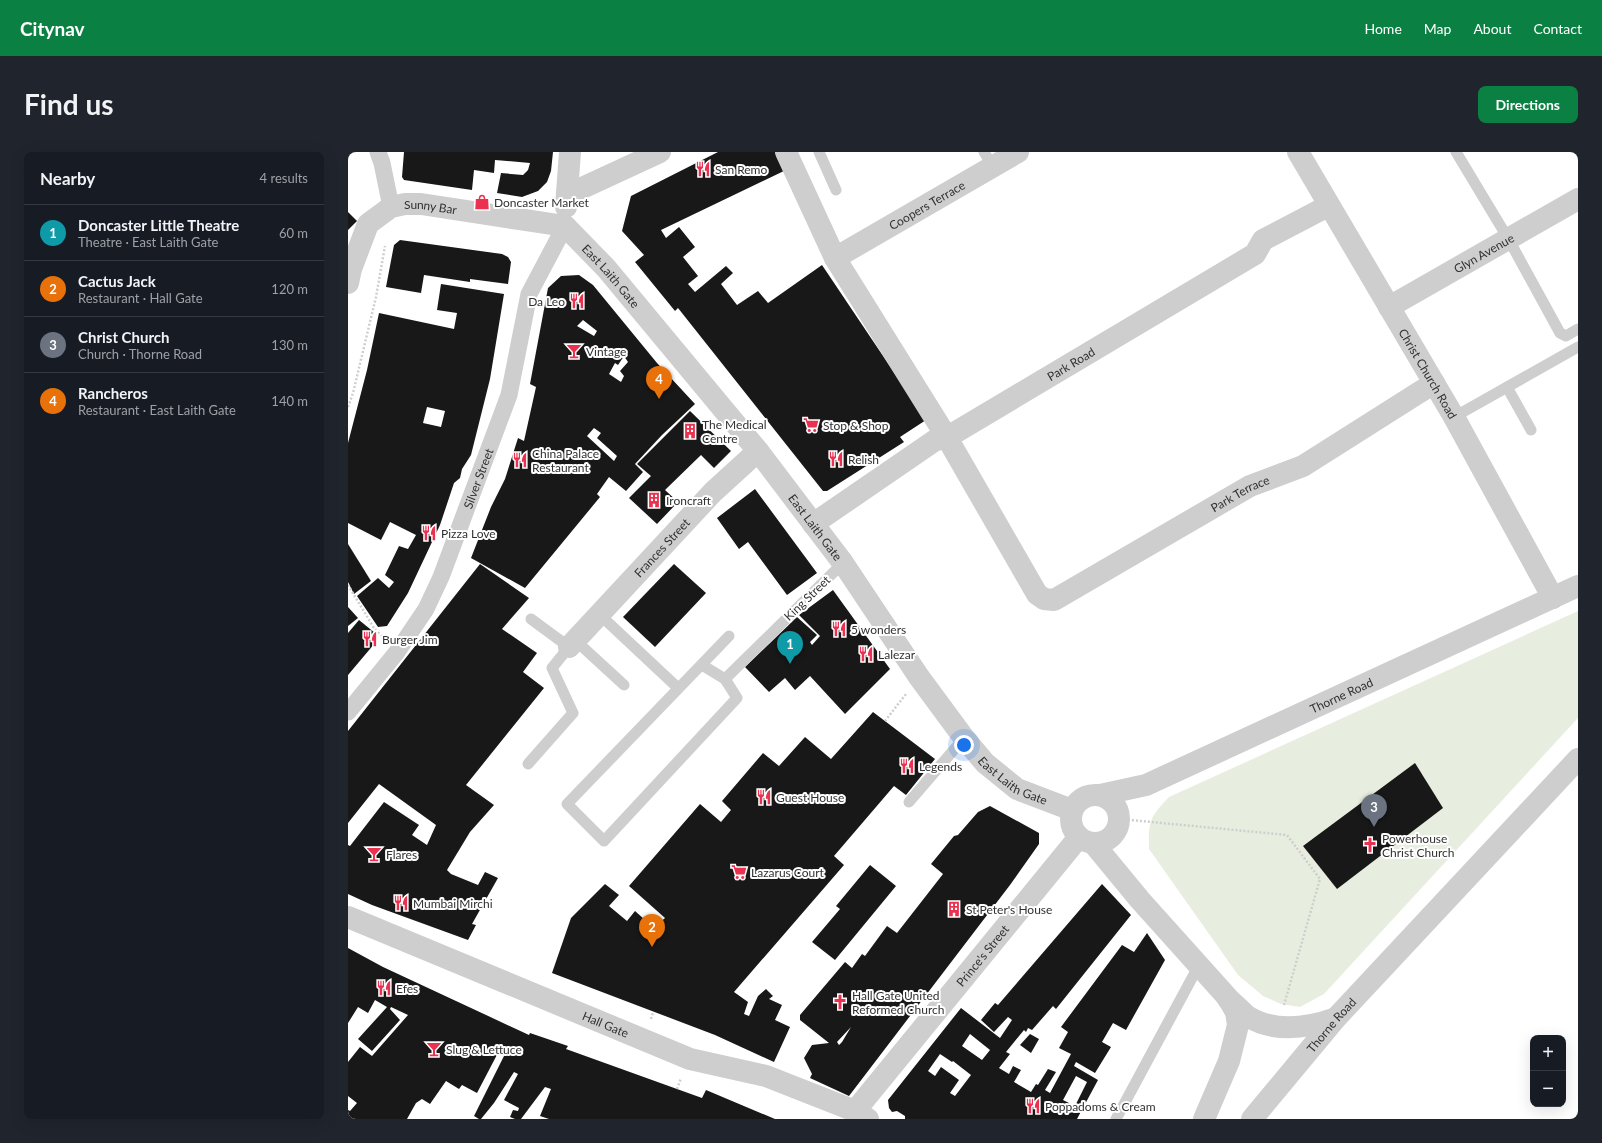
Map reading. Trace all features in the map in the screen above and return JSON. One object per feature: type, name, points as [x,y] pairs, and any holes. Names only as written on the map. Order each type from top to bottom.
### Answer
[{"type":"street","points":[[348,283],[351,269],[364,232],[374,219],[391,207],[382,163],[378,152]]},
{"type":"street","points":[[565,226],[570,152]]},
{"type":"street","points":[[567,195],[660,152]]},
{"type":"street","points":[[786,152],[835,258],[946,436]]},
{"type":"street","name":"Coopers Terrace","points":[[835,258],[988,159],[1018,152]]},
{"type":"street","name":"Christ Church Road","points":[[1298,152],[1328,206],[1454,417],[1552,598]]},
{"type":"street","name":"Glyn Avenue","points":[[1389,307],[1509,240],[1578,199]]},
{"type":"street","name":"Sunny Bar","points":[[391,207],[405,204],[420,204],[565,226]]},
{"type":"street","name":"Park Road","points":[[813,524],[934,441],[956,432],[1255,254],[1263,240],[1328,206]]},
{"type":"street","name":"East Laith Gate","points":[[565,226],[606,268],[758,452],[843,564],[919,677],[964,738],[985,763],[1017,789],[1072,810]]},
{"type":"street","name":"Silver Street","points":[[348,712],[397,652],[426,609],[442,577],[509,395],[529,294],[565,226]]},
{"type":"street","name":"Park Terrace","points":[[946,436],[1037,594],[1044,599],[1054,600],[1250,486],[1303,466],[1434,383]]},
{"type":"street","name":"Frances Street","points":[[572,644],[713,492],[758,452]]},
{"type":"street","name":"Thorne Road","points":[[1100,795],[1146,785],[1159,780],[1552,598],[1577,588]]},
{"type":"street","name":"Thorne Road","points":[[1252,1119],[1336,1018],[1578,759]]},
{"type":"street","points":[[1086,840],[1108,839],[1118,827],[1120,819],[1118,810],[1108,798],[1092,794],[1084,797],[1072,810],[1071,823],[1086,840],[1140,900],[1199,965],[1228,998],[1248,1016],[1278,1026],[1295,1027],[1316,1025],[1336,1018]]},
{"type":"street","name":"Prince's Street","points":[[861,1115],[1086,840]]},
{"type":"street","name":"Hall Gate","points":[[348,917],[690,1059],[766,1076],[861,1115]]},
{"type":"street","points":[[1204,1119],[1229,1061],[1238,1026],[1236,1012],[1228,998]]},
{"type":"lane","points":[[819,152],[836,190]]},
{"type":"lane","points":[[1456,152],[1509,240],[1560,333],[1566,336],[1578,329]]},
{"type":"lane","points":[[1454,417],[1578,347]]},
{"type":"lane","points":[[1507,387],[1531,430]]},
{"type":"lane","name":"King Street","points":[[725,679],[843,564]]},
{"type":"lane","points":[[599,614],[678,688]]},
{"type":"lane","points":[[531,619],[572,644],[624,685]]},
{"type":"lane","points":[[702,665],[725,679],[737,698],[604,842],[567,804],[729,636]]},
{"type":"lane","points":[[528,764],[573,713],[552,668],[572,644]]},
{"type":"lane","points":[[909,802],[964,738]]},
{"type":"lane","points":[[1116,1119],[1199,965]]},
{"type":"path","points":[[348,407],[353,394],[376,296],[385,244]]},
{"type":"path","points":[[348,585],[374,628],[397,652]]},
{"type":"path","points":[[885,721],[919,677]]},
{"type":"path","points":[[1120,819],[1287,835],[1320,879],[1278,1026]]},
{"type":"green space","points":[[1578,611],[1578,718],[1324,994],[1300,1007],[1281,1004],[1263,996],[1238,975],[1149,849],[1149,832],[1152,820],[1154,815],[1169,797]]},
{"type":"building","points":[[404,152],[553,152],[551,171],[547,182],[538,191],[522,197],[497,193],[501,173],[523,175],[528,170],[530,163],[495,160],[494,173],[474,170],[472,190],[404,180],[402,177]]},
{"type":"building","points":[[718,152],[777,152],[786,170],[661,230],[666,238],[679,227],[695,247],[683,257],[698,276],[688,284],[695,292],[726,266],[733,273],[721,284],[737,305],[758,291],[768,303],[822,265],[926,420],[900,437],[904,442],[827,491],[823,491],[678,308],[675,311],[635,262],[644,255],[622,231],[631,196]]},
{"type":"building","points":[[348,212],[357,221],[348,230]]},
{"type":"building","points":[[400,240],[502,254],[508,257],[511,262],[508,284],[470,279],[470,282],[424,275],[421,293],[386,287],[394,245]]},
{"type":"building","points":[[579,275],[593,285],[657,363],[695,404],[662,435],[635,464],[643,472],[626,491],[609,477],[597,494],[600,497],[525,588],[471,558],[491,507],[505,479],[518,438],[524,441],[536,387],[530,384],[548,288],[561,276]],"holes":[[[583,320],[597,331],[594,336],[577,326]],[[624,356],[628,362],[620,371],[624,376],[621,382],[609,374],[615,363],[618,365]],[[594,428],[601,433],[597,438],[617,456],[614,461],[587,436]]]},
{"type":"building","points":[[441,284],[504,294],[490,379],[471,455],[462,469],[460,478],[454,483],[440,525],[408,593],[387,626],[378,627],[357,596],[378,578],[389,588],[394,582],[385,575],[399,546],[408,549],[416,535],[390,522],[381,540],[348,523],[348,443],[367,370],[379,313],[454,329],[457,313],[437,310]],"holes":[[[427,407],[445,411],[441,427],[423,423]]]},
{"type":"building","name":"The Medical Centre","points":[[690,411],[731,451],[714,468],[701,455],[665,490],[678,502],[657,524],[629,498],[651,476],[637,464]]},
{"type":"building","points":[[755,489],[817,573],[787,595],[748,542],[739,549],[717,518]]},
{"type":"building","points":[[348,544],[371,581],[354,594],[348,582]]},
{"type":"building","points":[[480,564],[529,598],[502,629],[537,653],[523,672],[544,688],[466,785],[494,805],[470,832],[447,870],[451,874],[478,885],[485,872],[498,878],[472,924],[476,925],[468,940],[372,905],[348,894],[348,845],[350,846],[384,802],[419,825],[412,835],[427,845],[436,825],[379,784],[348,823],[348,731]]},
{"type":"building","points":[[674,564],[706,593],[655,647],[623,617]]},
{"type":"building","points":[[833,590],[890,669],[845,714],[810,676],[795,690],[785,678],[769,692],[745,667],[797,617],[817,635],[810,642],[812,645],[820,636],[799,615]]},
{"type":"building","points":[[348,607],[358,618],[348,626]]},
{"type":"building","points":[[359,620],[375,633],[375,643],[348,675],[348,633]]},
{"type":"building","name":"Lazarus Court","points":[[873,712],[935,759],[906,795],[894,786],[834,856],[844,865],[734,992],[748,1002],[744,1014],[749,1016],[758,996],[766,989],[773,996],[769,999],[782,1005],[775,1020],[790,1027],[774,1062],[715,1035],[552,973],[571,918],[605,884],[619,895],[609,906],[627,921],[635,911],[654,928],[665,918],[629,886],[700,804],[721,822],[731,810],[722,801],[763,753],[779,766],[805,737],[831,759]]},
{"type":"building","points":[[1415,763],[1443,808],[1337,889],[1303,846]]},
{"type":"building","points":[[990,806],[1039,833],[1039,844],[1010,885],[849,1096],[810,1078],[812,1074],[804,1058],[812,1045],[829,1043],[800,1020],[800,1015],[845,962],[852,968],[862,954],[865,956],[887,926],[897,933],[943,874],[931,864],[954,836],[958,835],[978,812]],"holes":[[[851,1027],[839,1045],[837,1042]]]},
{"type":"building","points":[[870,865],[896,886],[835,960],[812,942],[840,909],[836,906]]},
{"type":"building","points":[[1102,884],[1131,915],[1056,1009],[1053,1006],[1032,1030],[1028,1028],[1026,1032],[1024,1030],[1006,1052],[1010,1054],[999,1068],[1009,1074],[1013,1066],[1021,1070],[1014,1082],[1031,1092],[1036,1084],[1038,1085],[1048,1069],[1056,1072],[1045,1090],[1050,1093],[1071,1054],[1059,1048],[1068,1032],[1061,1027],[1122,945],[1134,952],[1147,933],[1165,960],[1126,1030],[1113,1023],[1102,1042],[1111,1047],[1095,1073],[1076,1062],[1074,1066],[1098,1080],[1077,1119],[905,1119],[905,1116],[897,1111],[892,1112],[889,1108],[888,1100],[961,1008],[1000,1038],[1012,1020],[1008,1017],[994,1032],[981,1020],[995,1003],[998,1005]],"holes":[[[970,1034],[990,1050],[982,1060],[962,1046]],[[940,1054],[952,1062],[953,1061],[971,1075],[955,1096],[950,1093],[959,1080],[941,1067],[935,1076],[928,1071]],[[1076,1076],[1087,1082],[1075,1106],[1063,1100]]]},
{"type":"building","points":[[348,948],[383,967],[529,1035],[530,1033],[568,1046],[566,1049],[702,1098],[706,1090],[775,1119],[549,1119],[540,1116],[551,1089],[545,1087],[521,1119],[515,1119],[510,1117],[513,1110],[518,1111],[519,1108],[504,1100],[518,1074],[514,1072],[494,1103],[481,1119],[479,1119],[474,1116],[506,1052],[500,1049],[477,1093],[462,1085],[459,1089],[446,1081],[430,1104],[422,1099],[416,1103],[407,1119],[348,1119],[348,1110],[350,1111],[357,1103],[348,1096],[348,1062],[360,1047],[372,1056],[408,1015],[391,1007],[390,1009],[400,1020],[372,1051],[358,1039],[387,1007],[375,1000],[368,1013],[358,1007],[348,1023]]},
{"type":"building","points":[[1030,1034],[1039,1039],[1031,1053],[1020,1045]]},
{"type":"place","name":"San Remo","points":[[703,169]]},
{"type":"place","name":"Doncaster Market","points":[[482,202]]},
{"type":"place","name":"Da Leo","points":[[577,301]]},
{"type":"place","name":"Vintage","points":[[574,351]]},
{"type":"place","name":"Rancheros","points":[[659,399]]},
{"type":"place","name":"Stop & Shop","points":[[811,425]]},
{"type":"place","name":"The Medical Centre","points":[[690,431]]},
{"type":"place","name":"Relish","points":[[836,459]]},
{"type":"place","name":"China Palace Restaurant","points":[[520,460]]},
{"type":"place","name":"Ironcraft","points":[[654,500]]},
{"type":"place","name":"Pizza Love","points":[[429,533]]},
{"type":"place","name":"5 wonders","points":[[839,629]]},
{"type":"place","name":"Burger Jim","points":[[370,639]]},
{"type":"place","name":"Lalezar","points":[[866,654]]},
{"type":"place","name":"Doncaster Little Theatre","points":[[790,664]]},
{"type":"place","name":"Legends","points":[[907,766]]},
{"type":"place","name":"Guest House","points":[[764,797]]},
{"type":"place","name":"Christ Church","points":[[1374,827]]},
{"type":"place","name":"Powerhouse Christ Church","points":[[1370,845]]},
{"type":"place","name":"Flares","points":[[374,854]]},
{"type":"place","name":"Lazarus Court","points":[[739,872]]},
{"type":"place","name":"Mumbai Mirchi","points":[[401,903]]},
{"type":"place","name":"St Peter's House","points":[[954,909]]},
{"type":"place","name":"Cactus Jack","points":[[652,947]]},
{"type":"place","name":"Efes","points":[[384,988]]},
{"type":"place","name":"Hall Gate United Reformed Church","points":[[840,1002]]},
{"type":"place","name":"Slug & Lettuce","points":[[434,1049]]},
{"type":"place","name":"Poppadoms & Cream","points":[[1033,1106]]}]
